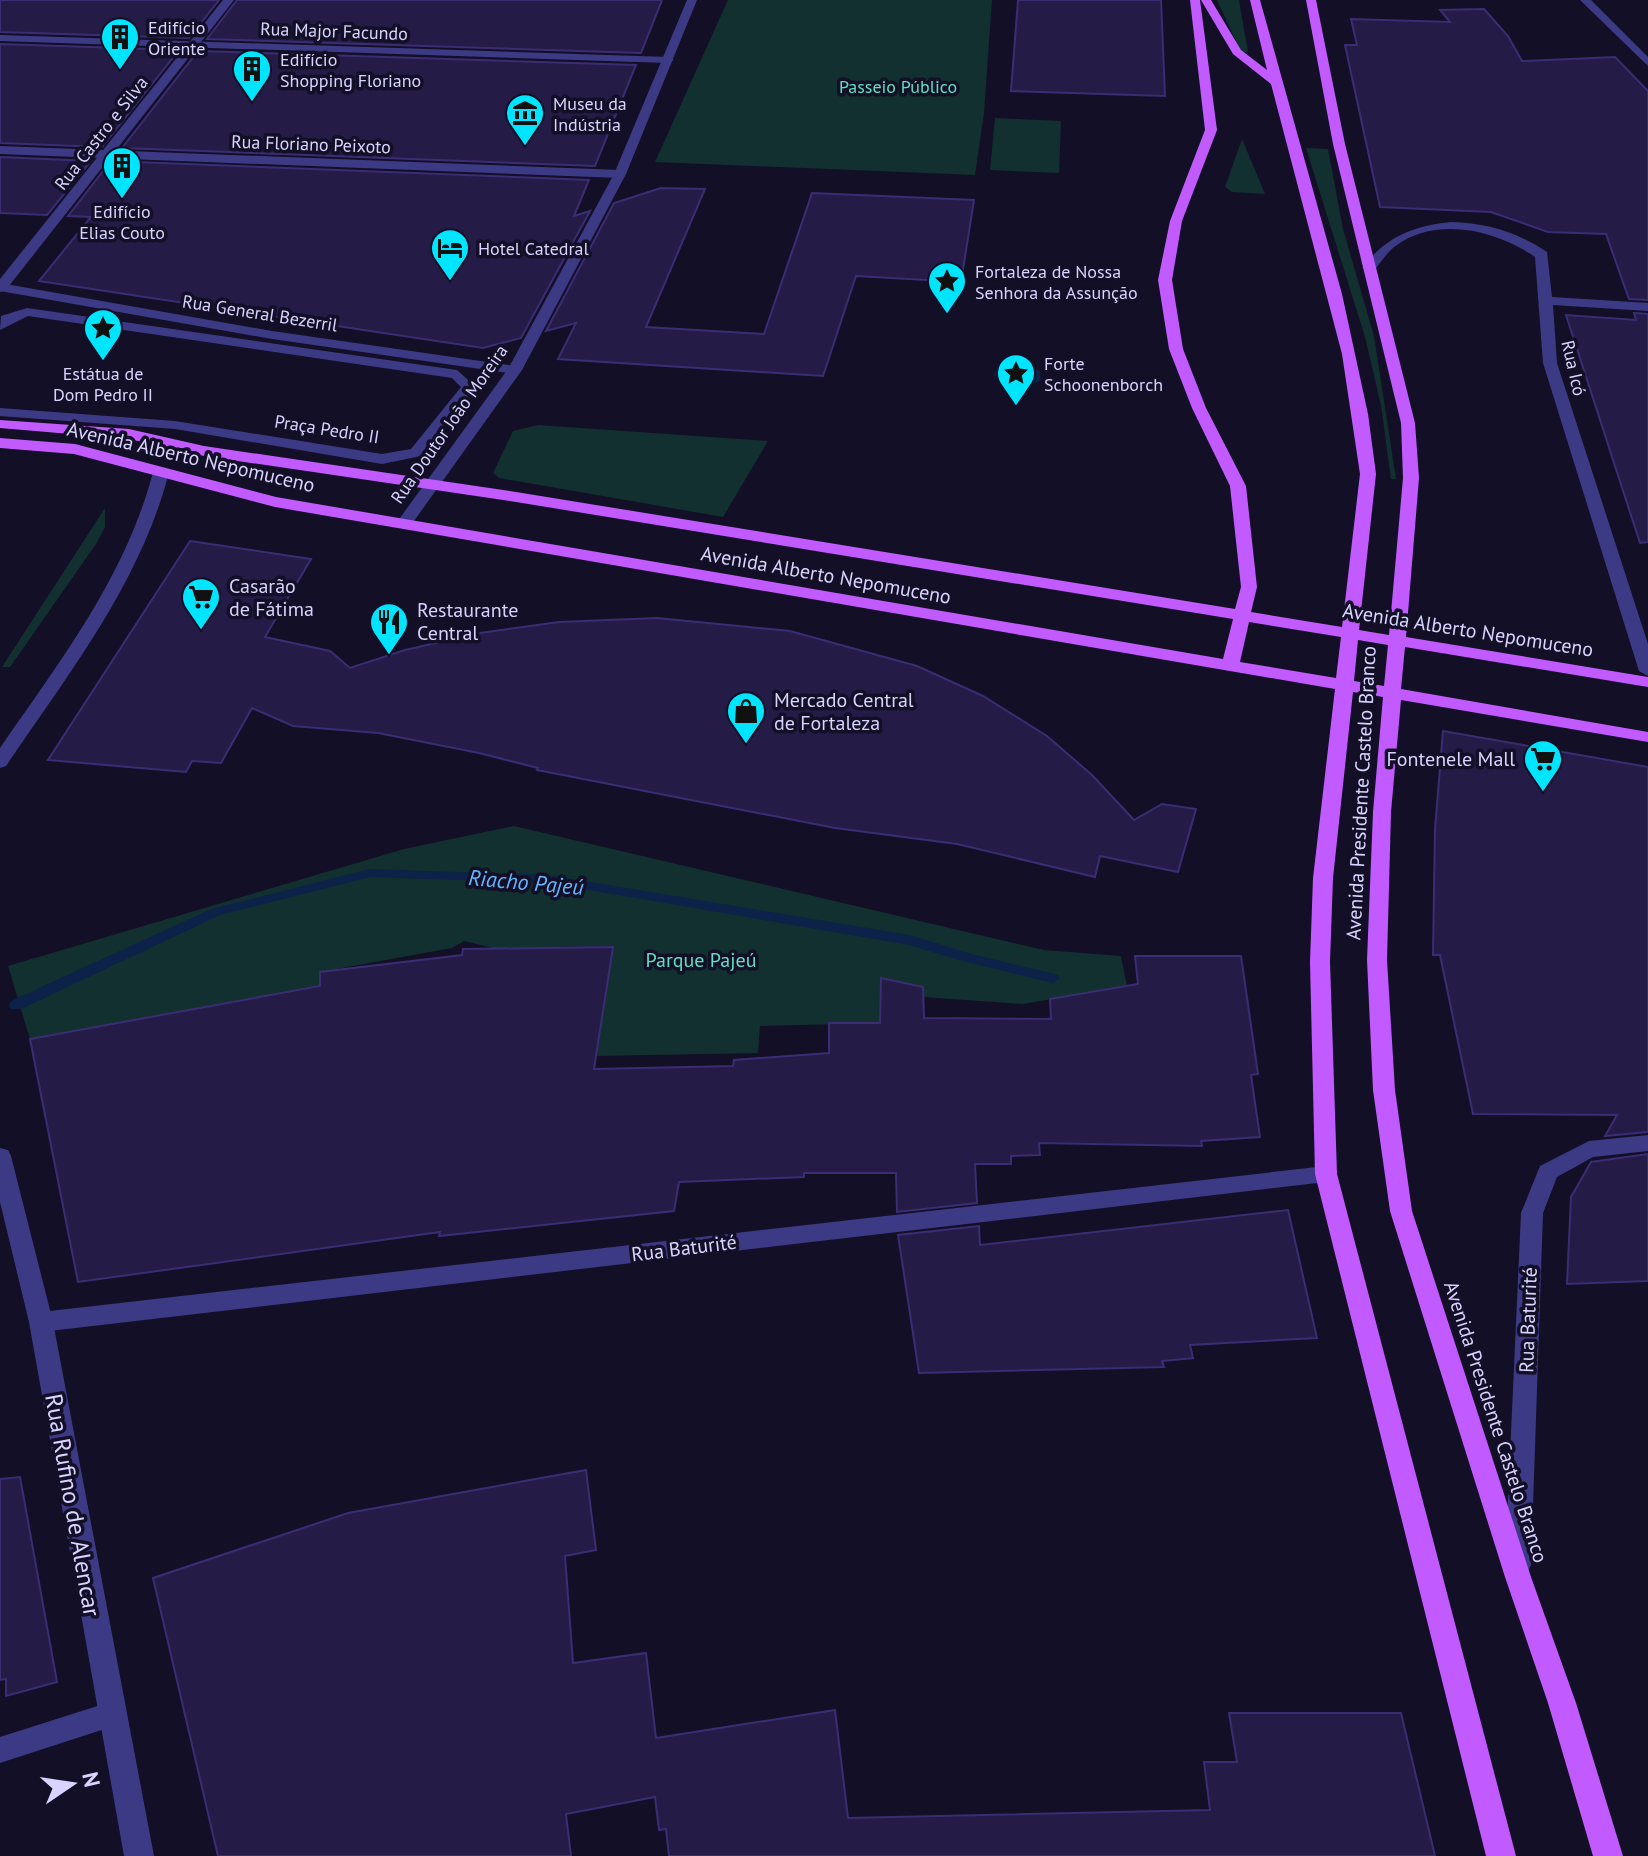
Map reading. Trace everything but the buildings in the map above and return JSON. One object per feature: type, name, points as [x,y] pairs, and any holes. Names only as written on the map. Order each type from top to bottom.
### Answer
[{"type":"main road","points":[[1195,0],[1211,130],[1176,221],[1165,280],[1176,349],[1199,408],[1238,486],[1249,587],[1230,667]]},
{"type":"main road","points":[[1206,0],[1237,52],[1274,81]]},
{"type":"main road","name":"Avenida Presidente Castelo Branco","points":[[1255,0],[1274,81],[1344,327],[1363,418],[1368,474],[1323,878],[1320,962],[1326,1174],[1501,1856]]},
{"type":"main road","name":"Avenida Presidente Castelo Branco","points":[[1311,0],[1332,114],[1408,423],[1411,478],[1382,812],[1377,960],[1384,1090],[1401,1211],[1518,1577],[1562,1703],[1608,1856]]},
{"type":"main road","name":"Avenida Alberto Nepomuceno","points":[[0,424],[129,434],[204,451],[432,485],[1648,682]]},
{"type":"main road","name":"Avenida Alberto Nepomuceno","points":[[0,443],[75,449],[275,502],[403,525],[1648,737]]},
{"type":"street","name":"Rua Castro e Silva","points":[[0,288],[229,0]]},
{"type":"street","name":"Rua Doutor João Moreira","points":[[403,525],[515,370],[620,174],[692,0]]},
{"type":"street","points":[[1585,0],[1648,63]]},
{"type":"street","name":"Rua Major Facundo","points":[[0,38],[668,60]]},
{"type":"street","name":"Rua Floriano Peixoto","points":[[0,150],[620,174]]},
{"type":"street","name":"Rua Icó","points":[[1369,268],[1393,241],[1436,227],[1473,227],[1507,235],[1542,255],[1550,363],[1648,671]]},
{"type":"street","name":"Rua General Bezerril","points":[[0,288],[272,335],[515,370]]},
{"type":"street","points":[[1547,301],[1648,307]]},
{"type":"street","name":"Praça Pedro II","points":[[0,326],[6,319],[27,312],[457,374],[469,387],[416,453],[382,459],[175,425],[0,412]]},
{"type":"street","points":[[0,762],[91,627],[150,520],[161,472]]},
{"type":"street","name":"Rua Baturité","points":[[1518,1577],[1532,1213],[1548,1172],[1589,1149],[1648,1143]]},
{"type":"street","name":"Rua Rufino de Alencar","points":[[0,1156],[41,1322],[110,1715],[139,1856]]},
{"type":"street","name":"Rua Baturité","points":[[41,1322],[1326,1174]]},
{"type":"street","points":[[0,1750],[110,1715]]},
{"type":"green space","name":"Passeio Público","points":[[728,0],[992,0],[984,113],[975,175],[655,162]]},
{"type":"green space","points":[[1217,0],[1239,0],[1248,52],[1241,52]]},
{"type":"green space","points":[[995,118],[1061,121],[1059,173],[990,170]]},
{"type":"green space","points":[[1242,139],[1265,194],[1232,192],[1225,187]]},
{"type":"green space","points":[[1306,148],[1328,149],[1343,229],[1374,336],[1396,479],[1391,479],[1381,405],[1365,337]]},
{"type":"green space","points":[[538,425],[768,441],[723,517],[499,478],[493,473],[513,431]]},
{"type":"green space","points":[[105,508],[105,527],[96,544],[10,667],[2,667]]},
{"type":"green space","name":"Parque Pajeú","points":[[514,826],[1044,950],[1121,956],[1127,986],[1023,1004],[923,997],[922,987],[882,978],[880,1023],[760,1026],[758,1053],[597,1056],[612,946],[493,948],[464,941],[452,948],[320,972],[320,986],[30,1039],[8,966],[404,849]]},
{"type":"water","points":[[1014,363],[1040,371],[1041,380],[1029,385],[1010,386],[994,375],[996,370]]},
{"type":"waterway","name":"Riacho Pajeú","points":[[16,1005],[216,912],[370,873],[548,879],[910,940],[1053,978]]},
{"type":"place","name":"Edifício Oriente","points":[[120,71]]},
{"type":"place","name":"Edifício Shopping Floriano","points":[[252,103]]},
{"type":"place","name":"Museu da Indústria","points":[[525,147]]},
{"type":"place","name":"Edifício Elias Couto","points":[[122,200]]},
{"type":"place","name":"Hotel Catedral","points":[[450,282]]},
{"type":"place","name":"Fortaleza de Nossa Senhora da Assunção","points":[[947,315]]},
{"type":"place","name":"Estátua de Dom Pedro II","points":[[103,362]]},
{"type":"place","name":"Forte Schoonenborch","points":[[1016,407]]},
{"type":"place","name":"Casarão de Fátima","points":[[201,631]]},
{"type":"place","name":"Restaurante Central","points":[[389,656]]},
{"type":"place","name":"Mercado Central de Fortaleza","points":[[746,745]]},
{"type":"place","name":"Fontenele Mall","points":[[1543,793]]}]
